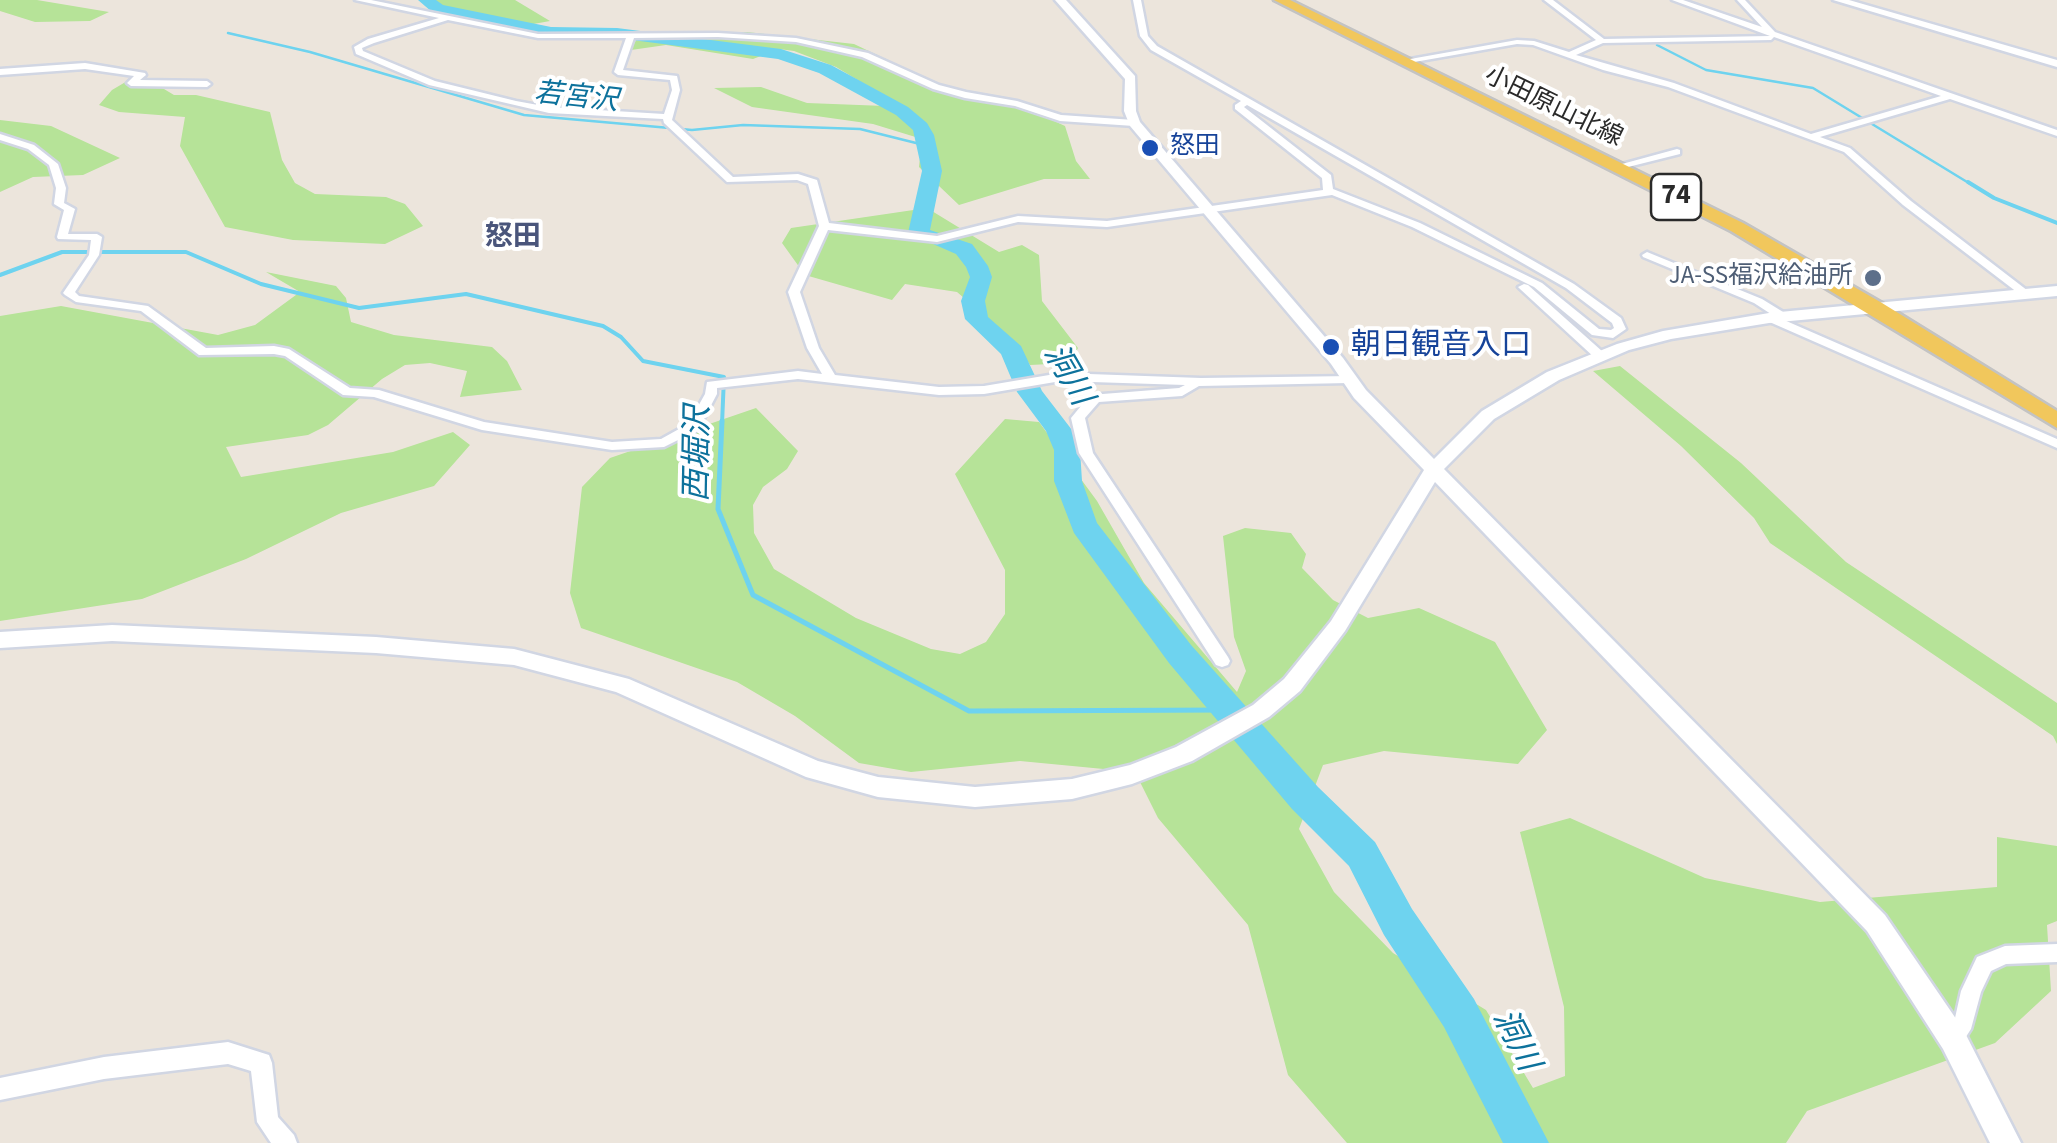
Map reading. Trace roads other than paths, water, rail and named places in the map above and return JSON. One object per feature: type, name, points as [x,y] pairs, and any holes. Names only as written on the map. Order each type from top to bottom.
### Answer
[{"type":"main road","name":"小田原山北線","points":[[1280,0],[1736,227],[1875,307],[2057,421]]},
{"type":"street","points":[[359,0],[538,36],[766,37],[832,46],[893,65],[965,95],[1017,104],[1060,118],[1134,123]]},
{"type":"street","points":[[1060,0],[1131,78],[1130,111],[1134,123],[1349,379],[1876,922],[1952,1039],[2006,1143]]},
{"type":"street","points":[[824,226],[937,239],[1018,219],[1107,224],[1328,192],[1360,200],[1538,285],[1596,332],[1614,334],[1620,329],[1617,322],[1570,286],[1154,48],[1141,28],[1138,0]]},
{"type":"street","points":[[1548,0],[1602,41]]},
{"type":"street","points":[[1676,0],[2057,133]]},
{"type":"street","points":[[1740,0],[1777,37]]},
{"type":"street","points":[[1838,0],[2057,64]]},
{"type":"street","points":[[448,18],[371,41],[358,47],[359,52],[432,82],[516,104],[550,110],[668,117]]},
{"type":"street","points":[[631,36],[618,72],[674,78],[676,90],[667,121],[731,180],[798,178],[813,182],[824,226],[794,292],[813,348],[831,380]]},
{"type":"street","points":[[1568,55],[1602,41],[1777,37]]},
{"type":"street","points":[[1403,61],[1517,42],[1534,43],[1671,85],[1810,136],[1854,154],[1907,203],[2026,294]]},
{"type":"street","points":[[0,72],[84,66],[142,75],[131,82],[207,84]]},
{"type":"street","points":[[1810,136],[1953,95]]},
{"type":"street","points":[[1248,101],[1238,107],[1327,177],[1328,192]]},
{"type":"street","points":[[0,137],[31,147],[53,164],[61,188],[60,204],[70,209],[62,237],[97,237],[94,255],[69,294],[76,299],[144,308],[202,352],[288,353],[347,392],[376,393],[482,426],[612,446],[664,444],[693,427],[712,394],[711,384],[798,375],[939,391],[984,390],[1061,377],[1202,382],[1349,379]]},
{"type":"street","points":[[1616,167],[1677,152]]},
{"type":"street","points":[[1647,255],[1758,301],[1776,318],[2057,444]]},
{"type":"street","points":[[1494,263],[1605,353]]},
{"type":"street","points":[[0,640],[112,633],[376,645],[514,657],[621,685],[814,770],[878,787],[976,798],[1072,789],[1132,774],[1184,754],[1261,711],[1316,658],[1434,469],[1472,429],[1507,401],[1605,353],[1640,341],[1776,318],[2057,291]]},
{"type":"street","points":[[1202,382],[1182,392],[1095,398],[1078,418],[1086,453],[1222,662]]},
{"type":"street","points":[[1952,1039],[1964,1022],[1971,992],[1984,964],[2005,955],[2057,953]]},
{"type":"street","points":[[0,1089],[104,1068],[228,1053],[261,1063],[268,1122],[286,1143]]},
{"type":"waterway","name":"洞川","points":[[426,0],[438,9],[551,32],[617,33],[781,54],[825,69],[902,111],[920,127],[932,171],[919,233],[964,249],[977,266],[981,277],[973,301],[977,319],[1012,351],[1030,392],[1059,430],[1067,450],[1068,481],[1084,526],[1180,654],[1305,798],[1362,854],[1398,922],[1459,1013],[1527,1143]]},
{"type":"waterway","name":"若宮沢","points":[[228,33],[310,52],[524,115],[692,130],[743,125],[860,129],[928,146]]},
{"type":"waterway","points":[[1657,45],[1706,70],[1813,88],[1972,185]]},
{"type":"waterway","points":[[1968,182],[1994,198],[2057,223]]},
{"type":"waterway","name":"西堀沢","points":[[0,275],[62,252],[186,252],[261,284],[359,308],[466,294],[603,326],[621,337],[643,361],[724,377],[722,424]]},
{"type":"waterway","name":"西堀沢","points":[[722,421],[718,509],[753,595],[969,711],[1230,710]]},
{"type":"place","name":"怒田","points":[[1150,148]]},
{"type":"place","name":"JA-SS福沢給油所","points":[[1873,278]]},
{"type":"place","name":"朝日観音入口","points":[[1331,347]]},
{"type":"district","name":"怒田","points":[[513,239]]}]
